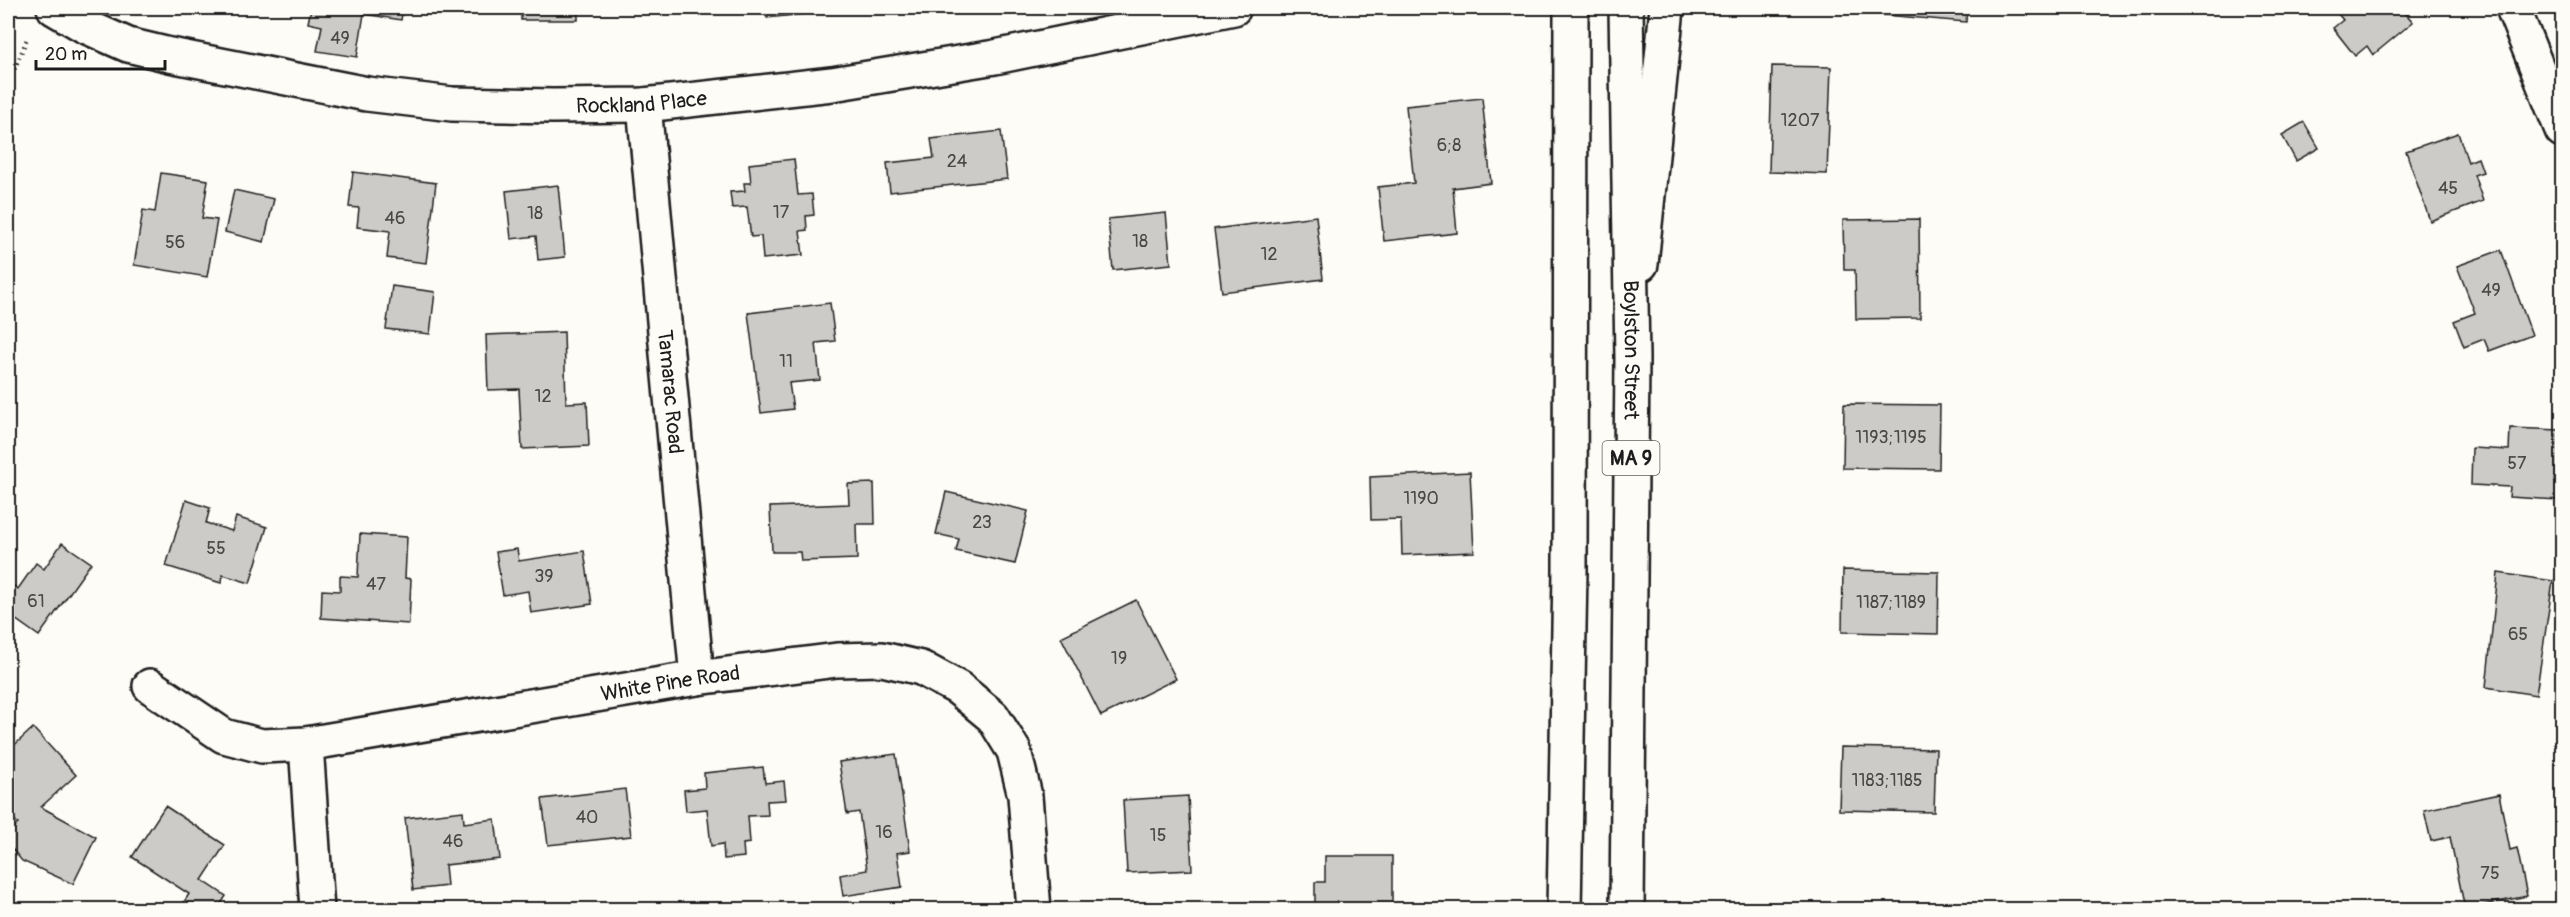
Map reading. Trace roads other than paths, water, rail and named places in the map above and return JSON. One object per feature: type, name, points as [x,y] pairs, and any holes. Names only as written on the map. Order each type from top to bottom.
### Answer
[{"type":"main road","name":"Rockland Place","points":[[43,17],[85,26],[128,45],[367,94],[452,104],[644,105],[832,84],[1006,55],[1234,8]]},
{"type":"main road","points":[[1564,909],[1570,560],[1571,8]]},
{"type":"main road","name":"Boylston Street","points":[[1626,8],[1632,358],[1627,909]]},
{"type":"main road","points":[[1632,358],[1667,8]]},
{"type":"main road","points":[[2513,8],[2562,130]]},
{"type":"main road","name":"Tamarac Road","points":[[644,105],[697,678]]},
{"type":"main road","name":"White Pine Road","points":[[150,686],[224,736],[262,746],[306,744],[697,678],[837,660],[882,659],[921,668],[958,688],[993,717],[1014,751],[1025,796],[1034,909]]},
{"type":"main road","points":[[306,744],[317,909]]}]
